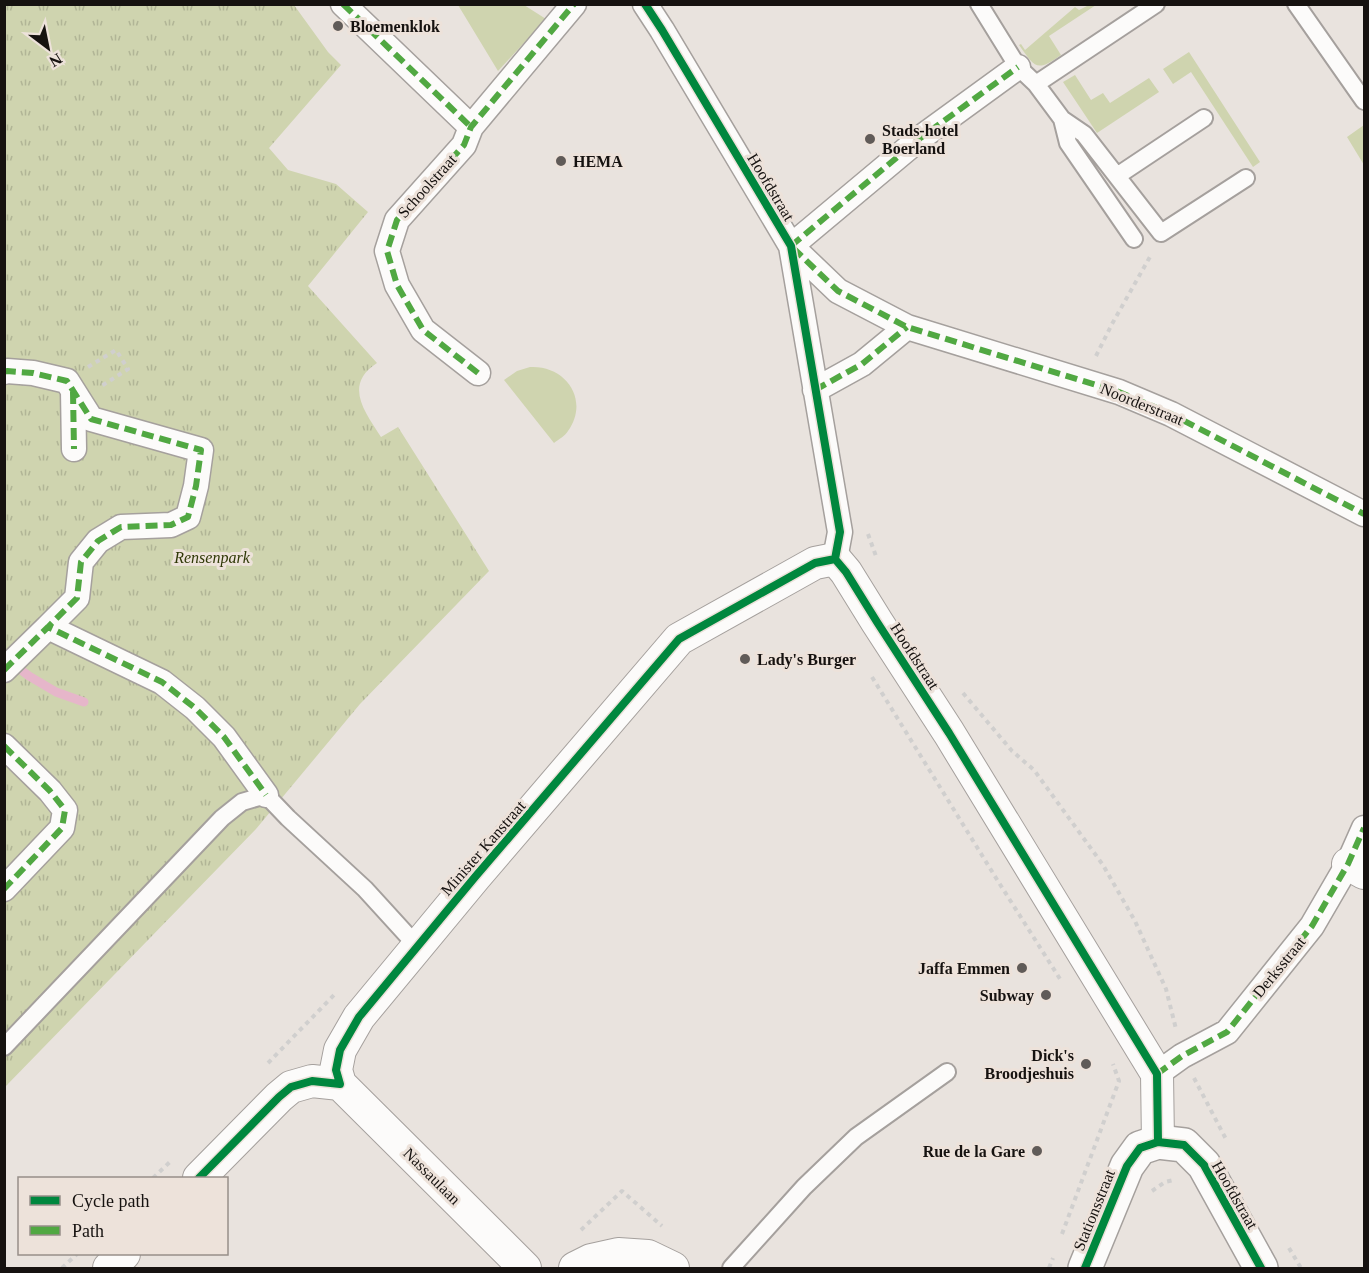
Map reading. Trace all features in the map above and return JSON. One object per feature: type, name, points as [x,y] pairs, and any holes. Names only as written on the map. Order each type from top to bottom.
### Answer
[{"type":"main road","name":"Stationsstraat","points":[[1085,1269],[1127,1166],[1140,1148],[1158,1142]]},
{"type":"main road","name":"Hoofdstraat","points":[[1158,1142],[1184,1144],[1204,1165],[1261,1269]]},
{"type":"street","points":[[344,4],[471,128]]},
{"type":"street","name":"Schoolstraat","points":[[478,373],[423,330],[397,285],[387,251],[397,220],[464,145],[471,128],[574,4]]},
{"type":"street","name":"Hoofdstraat","points":[[645,4],[791,246],[841,534],[835,559],[846,572],[949,734],[1157,1074]]},
{"type":"street","points":[[791,246],[919,139],[1018,67]]},
{"type":"street","name":"Noorderstraat","points":[[791,246],[838,291],[907,327],[1119,392],[1171,414],[1365,514]]},
{"type":"street","points":[[815,390],[862,364],[907,327]]},
{"type":"street","points":[[4,372],[7,370],[33,373],[73,390],[91,419],[201,450],[196,486],[188,517],[171,525],[121,527],[98,541],[81,562],[77,598],[12,662]]},
{"type":"street","points":[[73,390],[74,449]]},
{"type":"street","name":"Minister Kanstraat","points":[[340,1084],[336,1070],[340,1050],[359,1017],[679,639],[815,562],[835,559]]},
{"type":"street","points":[[48,627],[170,688],[195,708],[224,737],[266,795]]},
{"type":"street","points":[[4,746],[50,791],[64,810],[62,828],[4,889]]},
{"type":"street","name":"Derksstraat","points":[[1157,1074],[1182,1056],[1227,1032],[1356,868],[1365,828]]},
{"type":"street","points":[[1157,1074],[1158,1142]]},
{"type":"street","points":[[201,1177],[291,1087],[312,1082],[340,1084]]},
{"type":"street","name":"Nassaulaan","points":[[340,1084],[525,1269]]},
{"type":"street","points":[[574,1269],[591,1260],[618,1254],[648,1256],[673,1269]]},
{"type":"street","points":[[109,1269],[123,1255]]},
{"type":"lane","points":[[979,4],[1018,67],[1036,84],[1062,119],[1084,134],[1161,233],[1246,178]]},
{"type":"lane","points":[[1036,84],[1156,4]]},
{"type":"lane","points":[[1296,4],[1365,101]]},
{"type":"lane","points":[[1117,176],[1204,118]]},
{"type":"lane","points":[[1062,119],[1068,143],[1134,239]]},
{"type":"lane","points":[[4,1047],[222,818],[242,802],[266,795],[364,889],[417,946]]},
{"type":"lane","points":[[731,1269],[804,1188],[856,1137],[947,1072]]},
{"type":"path","points":[[1083,381],[1112,324],[1146,267]]},
{"type":"path","points":[[116,350],[128,369],[73,390],[116,350]]},
{"type":"path","points":[[839,524],[865,520],[877,560]]},
{"type":"path","points":[[868,670],[1060,979]]},
{"type":"path","points":[[961,690],[1012,751],[1034,770],[1103,865],[1135,921],[1166,989],[1182,1056],[1230,1147]]},
{"type":"path","points":[[262,1069],[339,990]]},
{"type":"path","points":[[1061,1236],[1119,1081],[1111,1060]]},
{"type":"path","points":[[155,1177],[178,1154]]},
{"type":"path","points":[[1151,1192],[1165,1182],[1181,1179]]},
{"type":"path","points":[[574,1236],[622,1191],[666,1230]]},
{"type":"path","points":[[1283,1238],[1301,1269]]},
{"type":"path","points":[[62,1269],[76,1255]]},
{"type":"path","points":[[1049,1269],[1053,1257]]},
{"type":"green space","name":"Rensenpark","points":[[5,5],[294,5],[328,52],[341,65],[269,148],[288,170],[336,184],[368,212],[308,286],[377,363],[367,371],[361,380],[359,389],[360,399],[375,428],[381,437],[398,427],[489,571],[360,704],[256,829],[5,1087]]},
{"type":"green space","points":[[458,5],[524,5],[546,19],[498,71]]},
{"type":"green space","points":[[1089,5],[1096,5],[1049,36],[1061,55],[1053,61],[1041,66],[1037,65],[1019,45],[1021,44],[1025,50],[1075,7],[1079,10]]},
{"type":"green space","points":[[1189,52],[1260,162],[1253,167],[1191,72],[1173,84],[1163,69]]},
{"type":"green space","points":[[1075,75],[1091,100],[1103,93],[1110,103],[1149,78],[1159,92],[1097,133],[1063,82]]},
{"type":"green space","points":[[1364,125],[1364,165],[1347,137]]},
{"type":"green space","points":[[530,367],[543,368],[564,378],[575,397],[574,419],[567,433],[554,443],[504,380],[517,371]]},
{"type":"waterway","points":[[13,664],[56,692],[84,702]]},
{"type":"marked path","points":[[343,4],[471,127]]},
{"type":"marked path","points":[[478,373],[423,330],[397,285],[387,251],[397,220],[464,145],[471,127],[574,4]]},
{"type":"marked path","points":[[791,246],[919,139],[1018,67]]},
{"type":"marked path","points":[[793,248],[838,291],[907,327],[1119,392],[1171,414],[1364,514]]},
{"type":"marked path","points":[[815,390],[862,364],[907,327]]},
{"type":"marked path","points":[[4,372],[33,373],[67,381],[91,419],[201,450],[196,486],[188,517],[171,525],[121,527],[98,541],[81,562],[77,598],[48,627]]},
{"type":"marked path","points":[[73,392],[74,449]]},
{"type":"marked path","points":[[4,670],[48,627],[162,682],[195,708],[224,737],[266,795]]},
{"type":"marked path","points":[[4,746],[50,791],[65,810],[62,828],[4,889]]},
{"type":"marked path","points":[[1157,1074],[1182,1056],[1227,1032],[1312,926],[1348,864],[1364,828]]},
{"type":"cycle path","points":[[645,4],[791,246],[840,532],[835,559]]},
{"type":"cycle path","points":[[835,559],[846,572],[949,733],[1157,1074],[1158,1142]]},
{"type":"cycle path","points":[[200,1177],[291,1087],[312,1081],[340,1084],[336,1070],[340,1050],[359,1017],[475,877],[679,639],[815,563],[835,559]]},
{"type":"cycle path","points":[[1085,1268],[1127,1166],[1140,1148],[1158,1142],[1184,1145],[1204,1165],[1261,1268]]},
{"type":"place","name":"Bloemenklok","points":[[338,26]]},
{"type":"place","name":"Stads-hotel Boerland","points":[[870,139]]},
{"type":"place","name":"HEMA","points":[[561,161]]},
{"type":"place","name":"Lady's Burger","points":[[745,659]]},
{"type":"place","name":"Jaffa Emmen","points":[[1022,968]]},
{"type":"place","name":"Subway","points":[[1046,995]]},
{"type":"place","name":"Dick's Broodjeshuis","points":[[1086,1064]]},
{"type":"place","name":"Rue de la Gare","points":[[1037,1151]]}]
